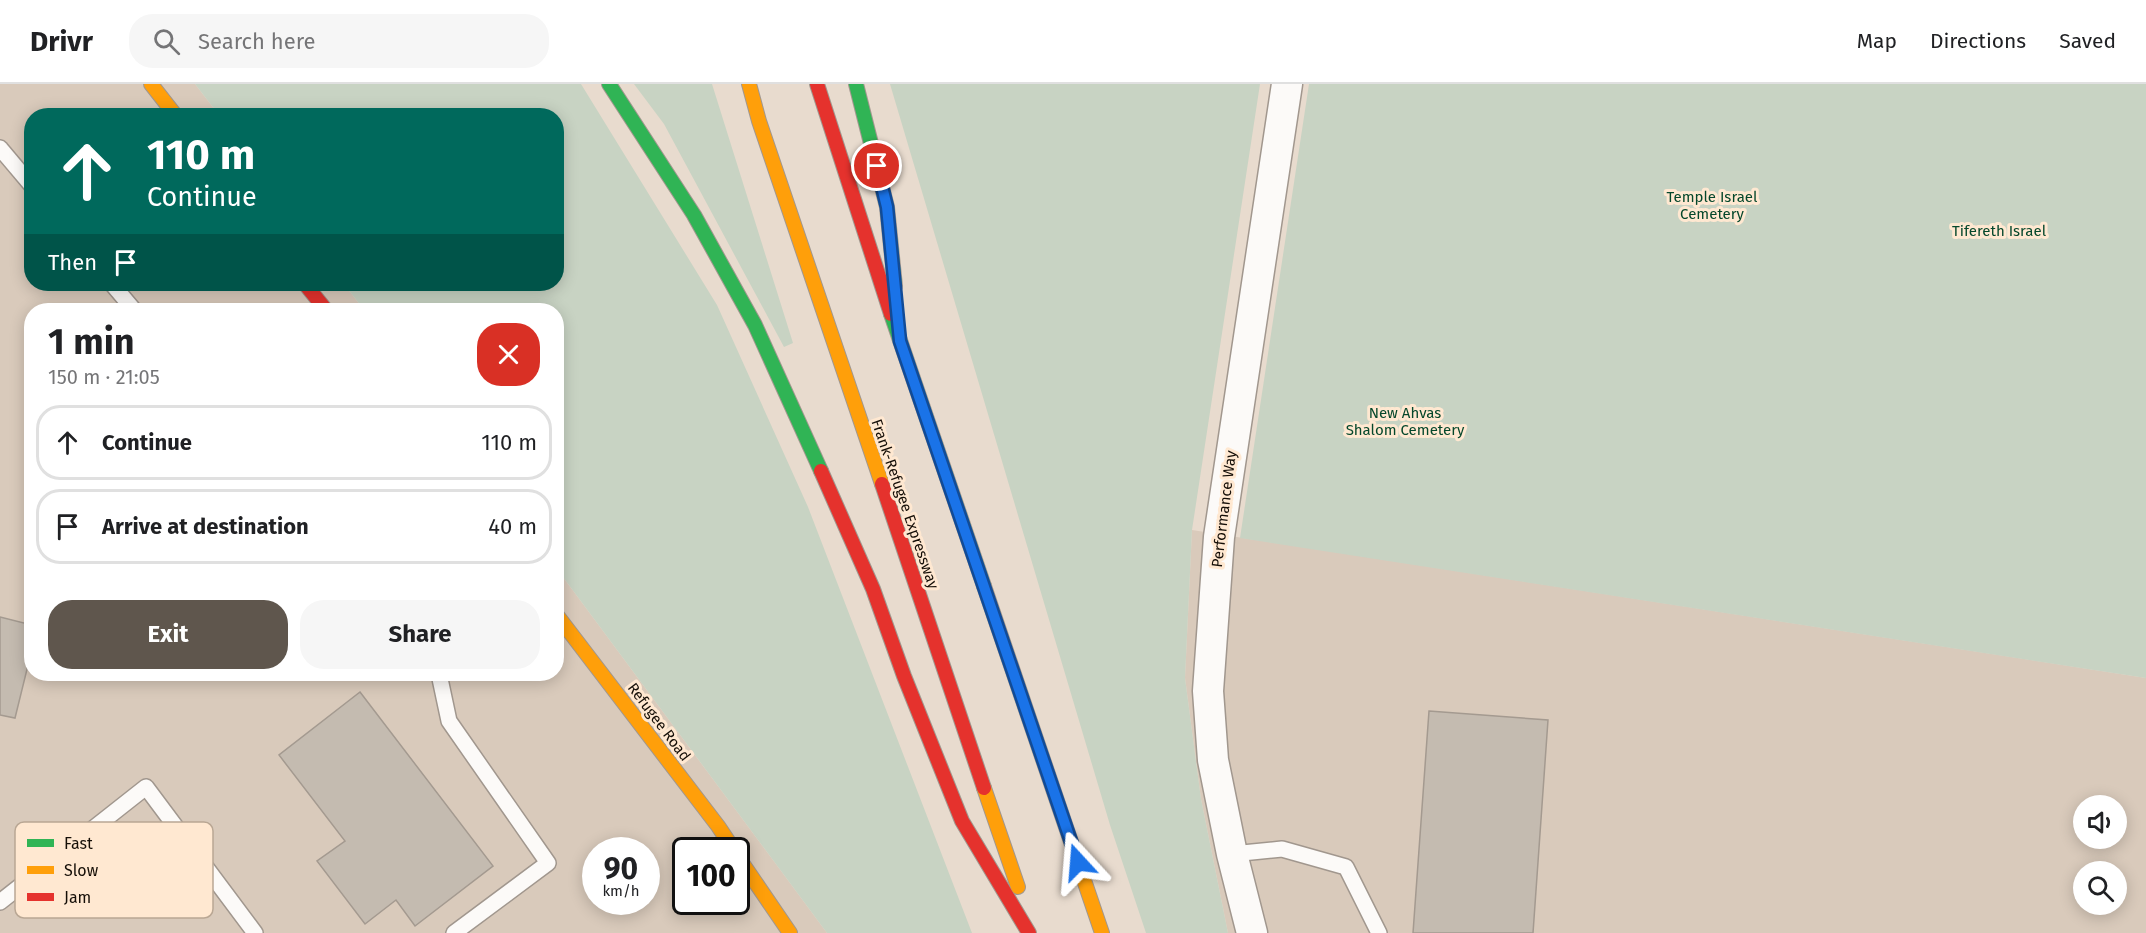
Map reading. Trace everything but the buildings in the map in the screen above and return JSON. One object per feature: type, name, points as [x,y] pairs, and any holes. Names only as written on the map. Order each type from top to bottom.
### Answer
[{"type":"main road","points":[[151,84],[170,108]]},
{"type":"main road","points":[[609,84],[694,215],[755,325],[873,589],[904,676],[962,821],[1029,933]]},
{"type":"main road","name":"Frank-Refugee Expressway","points":[[749,84],[759,121],[899,540],[1034,933]]},
{"type":"main road","points":[[817,84],[864,234],[1102,933]]},
{"type":"main road","points":[[856,84],[887,207],[900,341]]},
{"type":"main road","points":[[311,291],[320,303]]},
{"type":"main road","name":"Refugee Road","points":[[564,625],[725,837]]},
{"type":"main road","name":"Refugee Road","points":[[750,874],[790,933]]},
{"type":"street","name":"Performance Way","points":[[1252,933],[1232,854],[1213,760],[1208,691],[1219,537],[1287,84]]},
{"type":"lane","points":[[2,156],[24,178]]},
{"type":"lane","points":[[118,291],[128,303]]},
{"type":"lane","points":[[440,681],[449,721],[548,863],[454,933]]},
{"type":"lane","points":[[102,822],[146,788],[172,822]]},
{"type":"lane","points":[[1232,854],[1282,849],[1346,867],[1379,933]]},
{"type":"lane","points":[[213,877],[255,933]]},
{"type":"lane","points":[[0,902],[15,890]]},
{"type":"shaded area","points":[[0,84],[195,84],[214,108],[24,108],[24,291],[349,291],[359,303],[24,303],[24,681],[564,681],[564,578],[827,933],[0,933]]},
{"type":"shaded area","points":[[1192,530],[2146,678],[2146,933],[1228,933],[1201,799],[1185,678]]},
{"type":"green space","points":[[195,84],[581,84],[717,305],[808,507],[972,933],[827,933],[564,578],[564,303],[359,303],[349,291],[564,291],[564,108],[214,108]]},
{"type":"green space","points":[[634,84],[712,84],[793,343],[784,347],[664,124]]},
{"type":"green space","points":[[890,84],[1260,84],[1192,530],[1185,678],[1201,799],[1228,933],[1146,933],[1110,825]]},
{"type":"green space","points":[[1309,84],[2146,84],[2146,678],[1240,538]]},
{"type":"traffic: fast","points":[[609,84],[694,215],[755,325],[821,471]]},
{"type":"traffic: fast","points":[[856,84],[887,207],[895,286]]},
{"type":"traffic: fast","points":[[891,314],[984,586]]},
{"type":"traffic: slow","points":[[151,84],[170,108]]},
{"type":"traffic: slow","points":[[749,84],[759,121],[882,484]]},
{"type":"traffic: slow","points":[[984,586],[1102,933]]},
{"type":"traffic: slow","points":[[564,624],[725,837]]},
{"type":"traffic: slow","points":[[984,788],[1018,887]]},
{"type":"traffic: slow","points":[[750,874],[790,933]]},
{"type":"traffic: jam","points":[[817,84],[891,314]]},
{"type":"traffic: jam","points":[[311,291],[320,303]]},
{"type":"traffic: jam","points":[[821,471],[873,589],[904,676],[962,821],[1029,933]]},
{"type":"traffic: jam","points":[[882,484],[984,788]]},
{"type":"route","points":[[877,166],[887,207],[900,341],[1078,862]]},
{"type":"park label","name":"Temple Israel Cemetery","points":[[1712,206]]},
{"type":"park label","name":"Tifereth Israel","points":[[1999,231]]},
{"type":"park label","name":"New Ahvas Shalom Cemetery","points":[[1405,422]]}]
